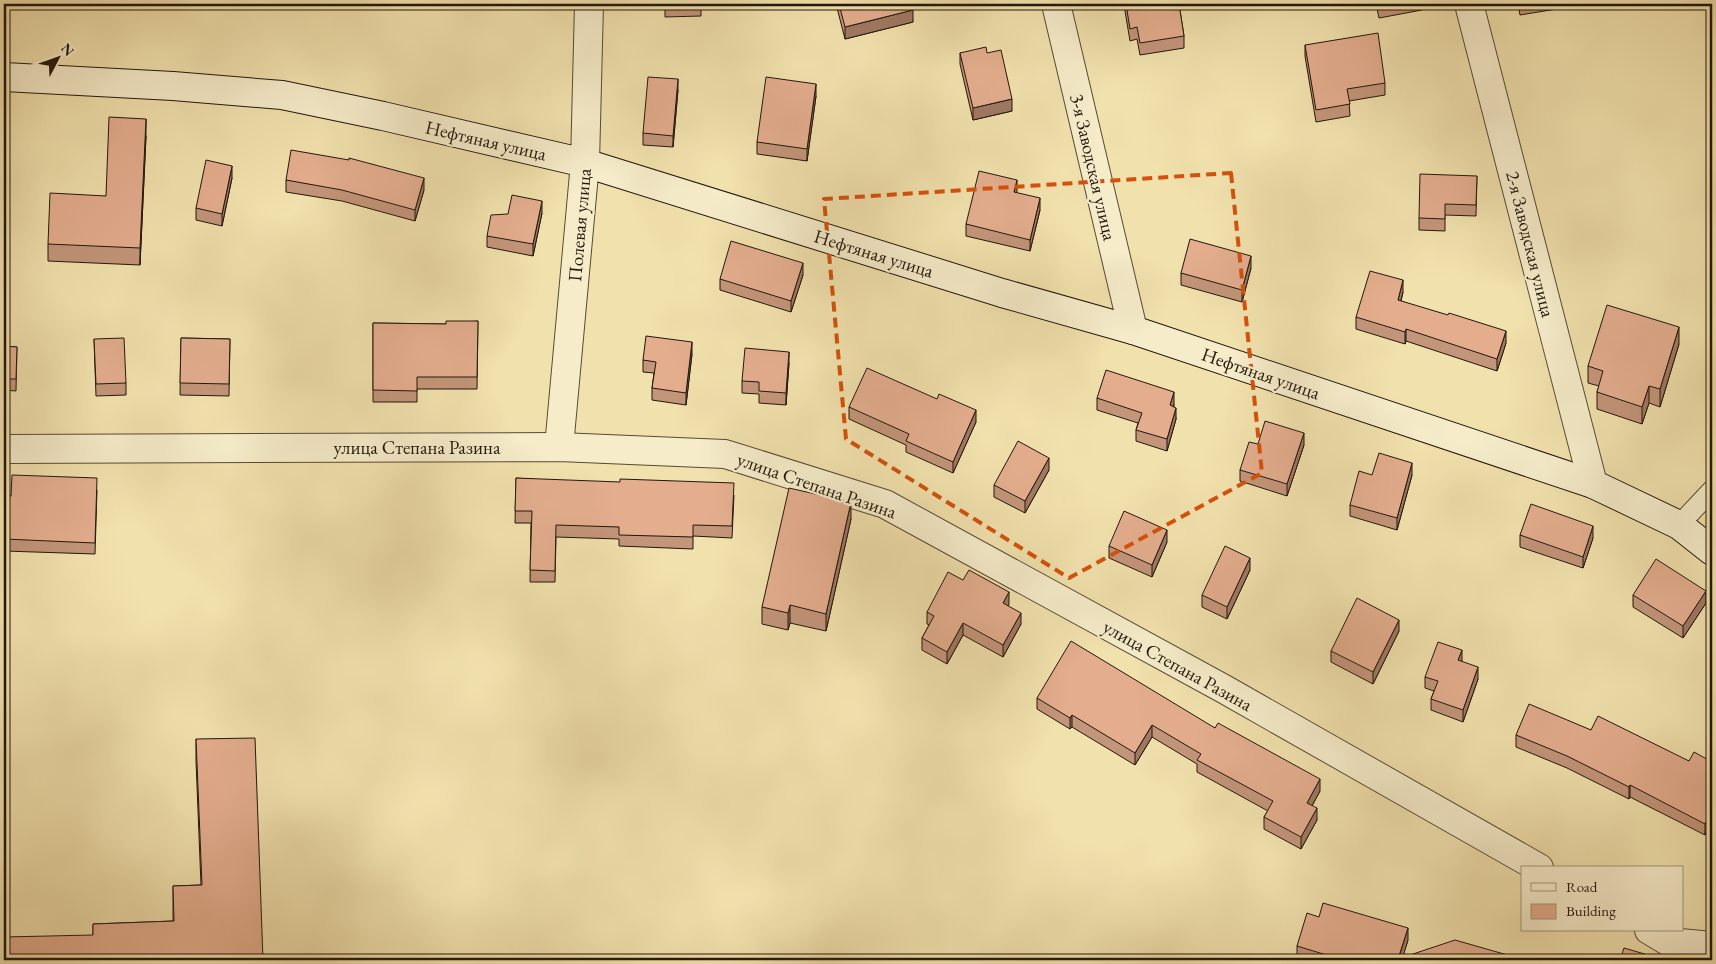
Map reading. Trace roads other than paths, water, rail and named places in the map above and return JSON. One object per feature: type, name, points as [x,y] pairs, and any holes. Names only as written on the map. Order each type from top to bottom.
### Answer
[{"type":"street","name":"Полевая улица","points":[[559,446],[585,163],[589,4]]},
{"type":"street","name":"3-я Заводская улица","points":[[1056,4],[1133,330]]},
{"type":"street","name":"2-я Заводская улица","points":[[1468,4],[1593,484]]},
{"type":"street","name":"Нефтяная улица","points":[[4,77],[173,86],[282,95],[383,116],[585,163],[1002,293],[1133,330],[1593,484],[1678,525],[1712,551]]},
{"type":"street","name":"улица Степана Разина","points":[[4,449],[559,446],[726,454],[884,504],[1224,689],[1535,866]]},
{"type":"street","points":[[1652,932],[1669,942],[1712,946]]},
{"type":"lane","points":[[1678,525],[1712,490]]}]
